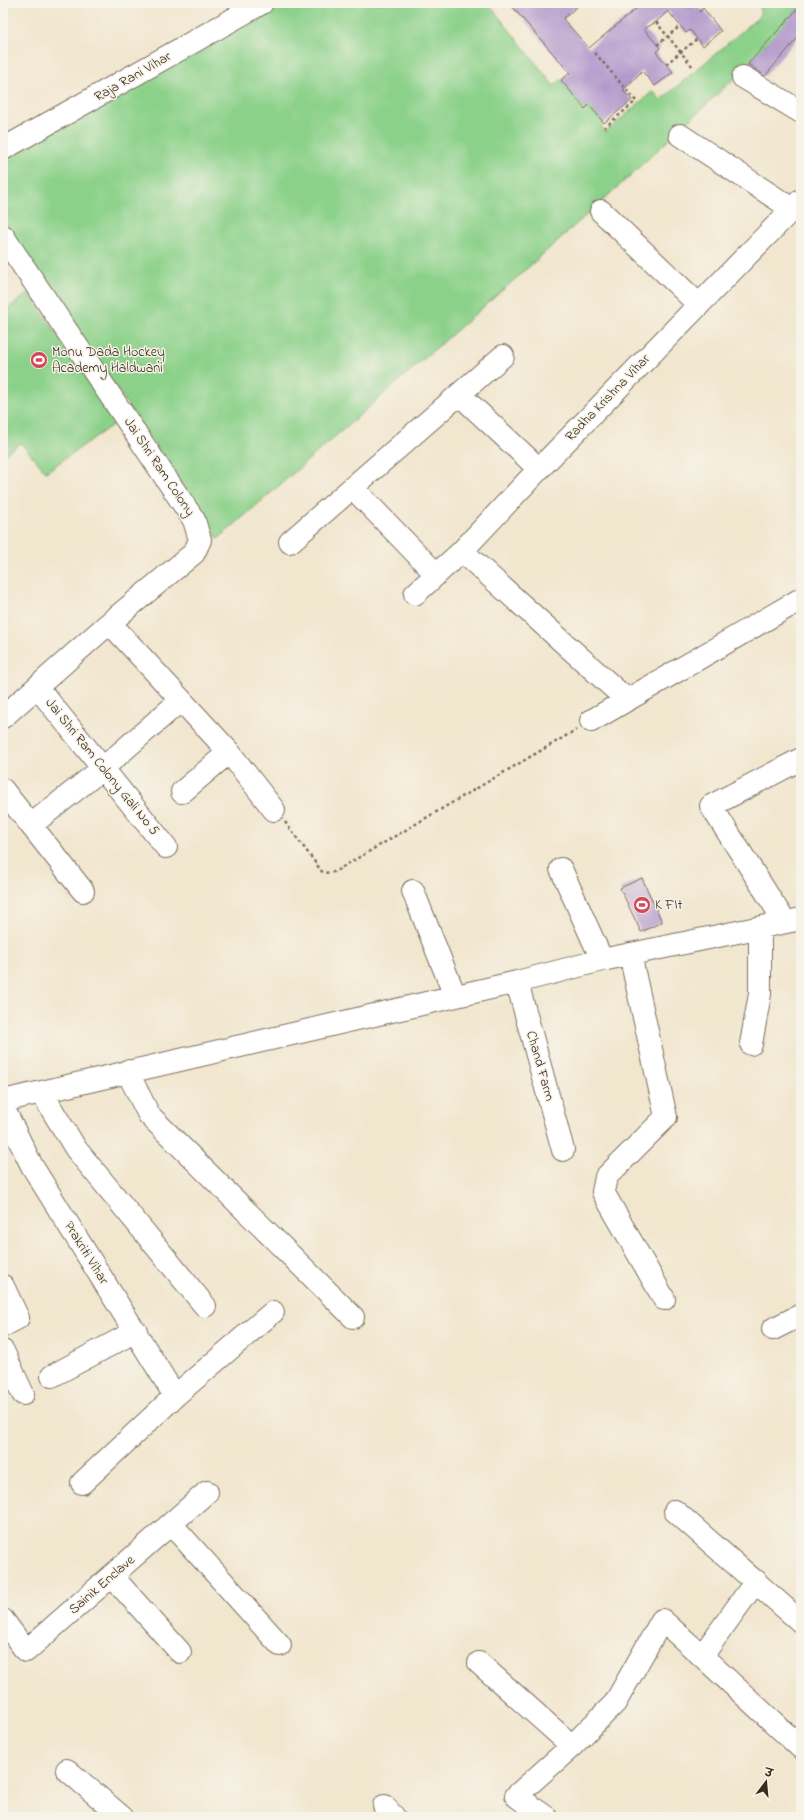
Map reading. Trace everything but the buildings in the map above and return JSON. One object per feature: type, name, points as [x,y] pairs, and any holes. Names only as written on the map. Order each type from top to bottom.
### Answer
[{"type":"street","name":"Raja Rani Vihar","points":[[3,149],[262,3]]},
{"type":"street","points":[[743,77],[801,112]]},
{"type":"street","points":[[680,135],[796,204]]},
{"type":"street","name":"Radha Krishna Vihar","points":[[415,594],[462,551],[539,469],[796,204]]},
{"type":"street","points":[[601,211],[699,304]]},
{"type":"street","name":"Jai Shri Ram Colony","points":[[3,236],[194,520],[200,540],[194,553],[110,623],[3,718]]},
{"type":"street","points":[[290,542],[503,356]]},
{"type":"street","points":[[460,394],[539,469]]},
{"type":"street","points":[[353,488],[436,574]]},
{"type":"street","points":[[462,551],[626,700]]},
{"type":"street","points":[[591,721],[801,599]]},
{"type":"street","points":[[110,623],[229,752],[277,814]]},
{"type":"street","name":"Jai Shri Ram Colony Gali No 5","points":[[38,688],[166,847]]},
{"type":"street","points":[[31,825],[102,768],[181,700]]},
{"type":"street","points":[[182,792],[229,752]]},
{"type":"street","points":[[3,1101],[516,982],[602,960],[793,921],[711,806],[801,759]]},
{"type":"street","points":[[3,790],[83,891]]},
{"type":"street","points":[[561,869],[602,960]]},
{"type":"street","points":[[413,891],[455,996]]},
{"type":"street","points":[[751,1044],[760,994],[760,928]]},
{"type":"street","points":[[630,954],[666,1117],[606,1177],[603,1192],[664,1299]]},
{"type":"street","name":"Chand Farm","points":[[516,982],[563,1150]]},
{"type":"street","points":[[127,1072],[149,1115],[353,1317]]},
{"type":"street","points":[[41,1092],[76,1149],[205,1306]]},
{"type":"street","name":"Prakriti Vihar","points":[[3,1107],[32,1166],[136,1331],[175,1396]]},
{"type":"street","points":[[3,1286],[18,1318],[3,1326]]},
{"type":"street","points":[[82,1483],[175,1396],[273,1312]]},
{"type":"street","points":[[773,1329],[801,1316]]},
{"type":"street","points":[[52,1376],[136,1331]]},
{"type":"street","points":[[3,1351],[23,1394]]},
{"type":"street","name":"Sainik Enclave","points":[[3,1620],[26,1651],[208,1492]]},
{"type":"street","points":[[676,1511],[801,1622]]},
{"type":"street","points":[[171,1524],[280,1645]]},
{"type":"street","points":[[112,1576],[180,1652]]},
{"type":"street","points":[[702,1656],[756,1581]]},
{"type":"street","points":[[546,1817],[516,1796],[572,1746],[615,1703],[662,1620],[801,1748]]},
{"type":"street","points":[[479,1663],[572,1746]]},
{"type":"street","points":[[67,1770],[122,1817]]},
{"type":"path","points":[[656,22],[693,67]]},
{"type":"path","points":[[658,45],[680,26]]},
{"type":"path","points":[[666,64],[698,39]]},
{"type":"path","points":[[595,53],[636,101],[604,128]]},
{"type":"path","points":[[277,814],[322,873],[334,872],[591,721]]},
{"type":"green space","points":[[281,3],[488,3],[554,86],[561,80],[585,109],[589,105],[604,123],[601,126],[606,132],[653,91],[661,100],[760,16],[760,7],[764,3],[801,3],[801,6],[740,73],[632,174],[513,281],[218,539],[3,220],[3,157]]},
{"type":"green space","name":"Monu Dada Hockey Academy Haldwani","points":[[29,293],[118,421],[46,472],[21,443],[3,455],[3,312]]},
{"type":"place","name":"Monu Dada Hockey Academy Haldwani","points":[[39,360]]},
{"type":"place","name":"K FIt","points":[[642,905]]}]
